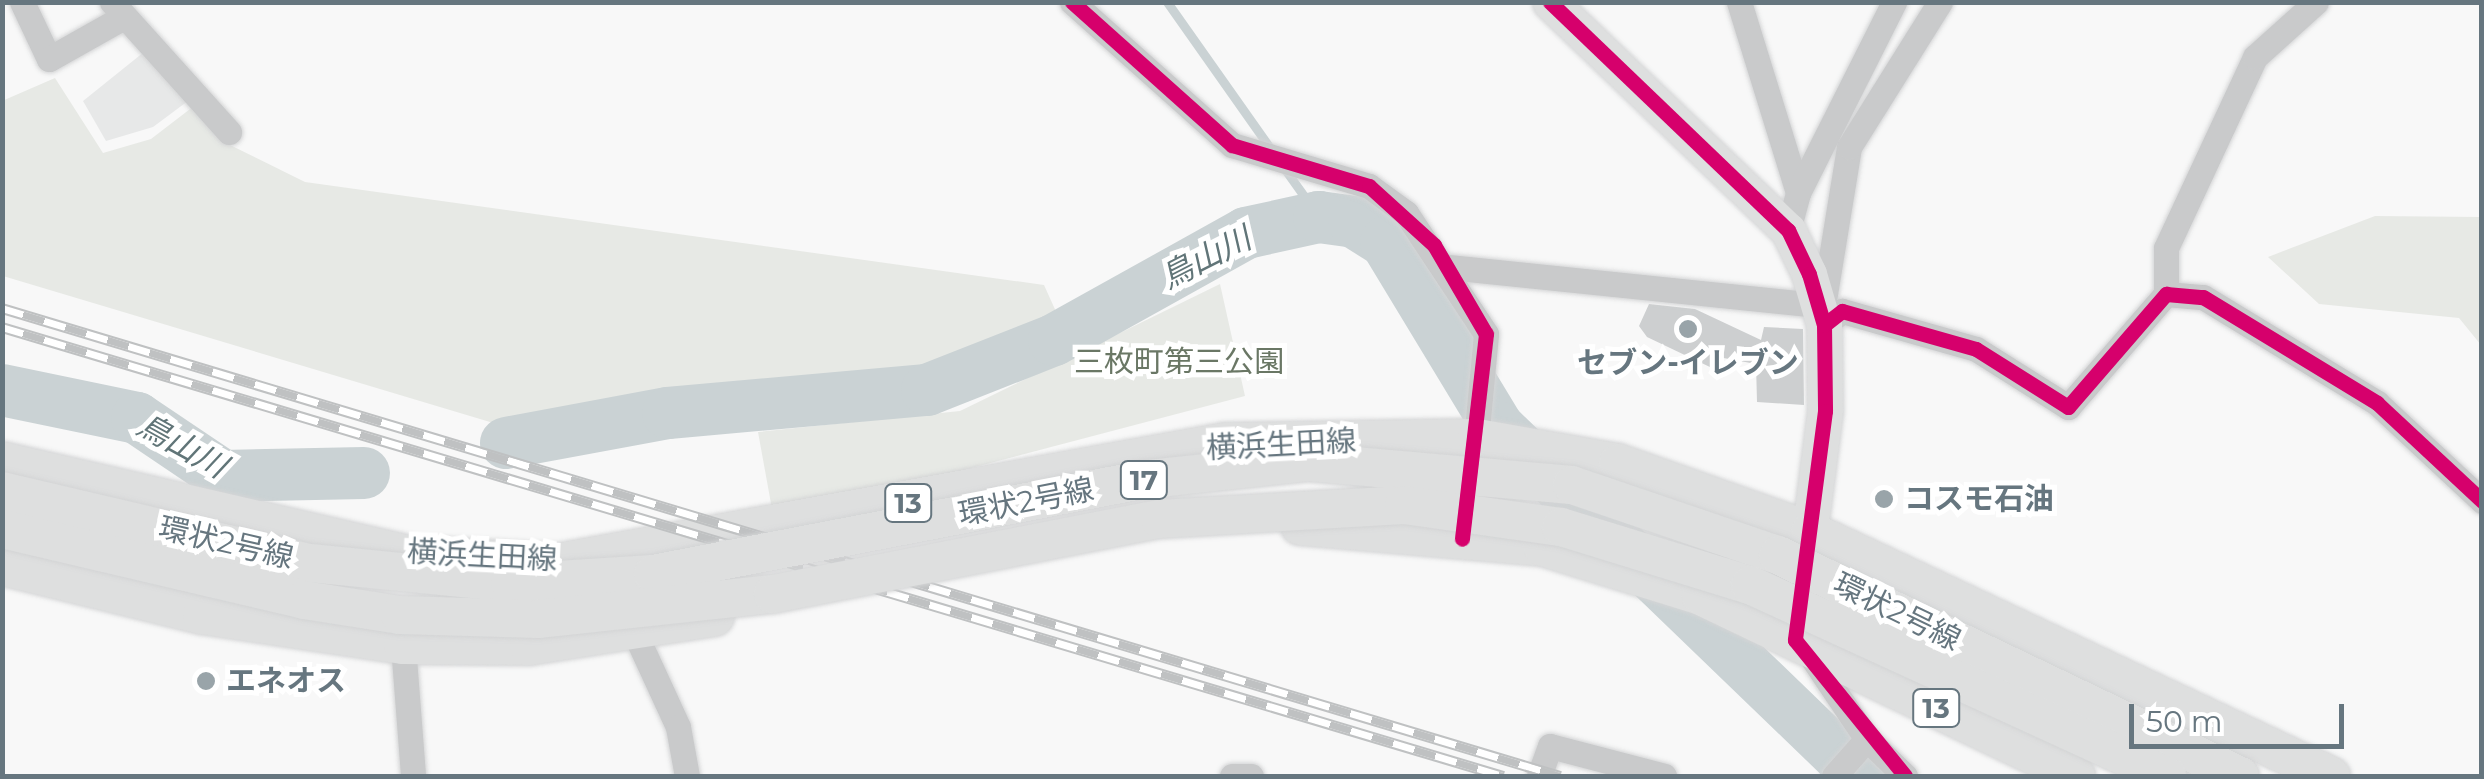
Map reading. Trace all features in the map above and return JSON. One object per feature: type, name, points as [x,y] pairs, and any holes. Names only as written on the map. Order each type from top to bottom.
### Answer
[{"type":"main road","name":"横浜生田線","points":[[2,461],[408,554],[557,563],[1226,442],[1477,438],[1618,463],[1810,531],[2332,776]]},
{"type":"main road","name":"環状2号線","points":[[2,491],[310,563],[510,583],[653,574],[1140,480],[1309,462],[1552,482],[1778,555],[2240,776]]},
{"type":"main road","name":"環状2号線","points":[[2,529],[304,600],[400,615],[538,618],[772,594],[1160,520],[1404,505],[1561,527],[1750,585],[2166,776]]},
{"type":"main road","name":"13","points":[[2,566],[202,615],[404,645],[530,646],[1182,523],[1543,547],[1700,596],[2076,776]]},
{"type":"street","points":[[22,2],[49,59],[116,10],[180,69],[230,132]]},
{"type":"street","points":[[1072,2],[1232,145],[1369,186],[1406,214],[1449,267],[1486,334],[1477,438],[1462,539]]},
{"type":"street","points":[[1550,2],[1788,230],[1821,315]]},
{"type":"street","points":[[1739,2],[1798,193]]},
{"type":"street","points":[[1788,230],[1798,193],[1894,2]]},
{"type":"street","points":[[1905,776],[1867,740],[1831,677],[1796,640],[1825,410],[1821,315],[1826,247],[1849,147],[1940,2]]},
{"type":"street","points":[[1449,267],[1821,315],[1842,311],[1976,348],[2068,407],[2166,294],[2166,248],[2254,57],[2316,2]]},
{"type":"street","points":[[2166,294],[2203,297],[2377,403],[2482,501]]},
{"type":"street","points":[[633,629],[678,727],[687,776]]},
{"type":"street","points":[[404,645],[413,776]]},
{"type":"street","points":[[1834,776],[1867,740]]},
{"type":"street","points":[[1539,776],[1550,746],[1664,776]]},
{"type":"street","points":[[1232,776],[1251,776]]},
{"type":"shaded area","points":[[144,52],[192,98],[153,127],[106,141],[83,101]]},
{"type":"green space","points":[[55,78],[103,153],[151,139],[194,106],[224,142],[305,182],[1044,285],[1058,316],[957,368],[850,394],[729,392],[527,433],[3,276],[2,101]]},
{"type":"green space","points":[[2375,216],[2481,217],[2481,345],[2459,318],[2319,304],[2268,257]]},
{"type":"green space","name":"三枚町第三公園","points":[[1220,284],[1245,396],[774,520],[758,432],[960,411]]},
{"type":"building","points":[[1649,304],[1695,309],[1761,340],[1764,327],[1803,329],[1804,405],[1757,402],[1756,364],[1718,357],[1712,368],[1647,337],[1639,326]]},
{"type":"waterway","points":[[1167,2],[1272,151]]},
{"type":"waterway","points":[[1284,168],[1319,217]]},
{"type":"waterway","name":"鳥山川","points":[[506,443],[668,413],[927,390],[1054,340],[1246,233],[1319,217],[1354,222],[1386,242],[1498,427],[1860,776]]},
{"type":"waterway","name":"鳥山川","points":[[2,390],[137,418],[223,476],[364,473]]},
{"type":"railway","points":[[2,308],[1560,776]]},
{"type":"railway","points":[[2,327],[1503,776]]},
{"type":"cycle path","points":[[1072,2],[1232,145],[1369,186],[1434,245],[1486,334],[1462,539]]},
{"type":"cycle path","points":[[1550,2],[1788,230],[1809,274],[1824,325],[1825,411],[1795,640],[1905,776]]},
{"type":"cycle path","points":[[1824,325],[1842,311],[1976,349],[2068,407],[2166,294],[2203,297],[2377,403],[2482,501]]},
{"type":"place","name":"セブン-イレブン","points":[[1688,329]]},
{"type":"place","name":"コスモ石油","points":[[1884,499]]},
{"type":"place","name":"エネオス","points":[[206,681]]}]
